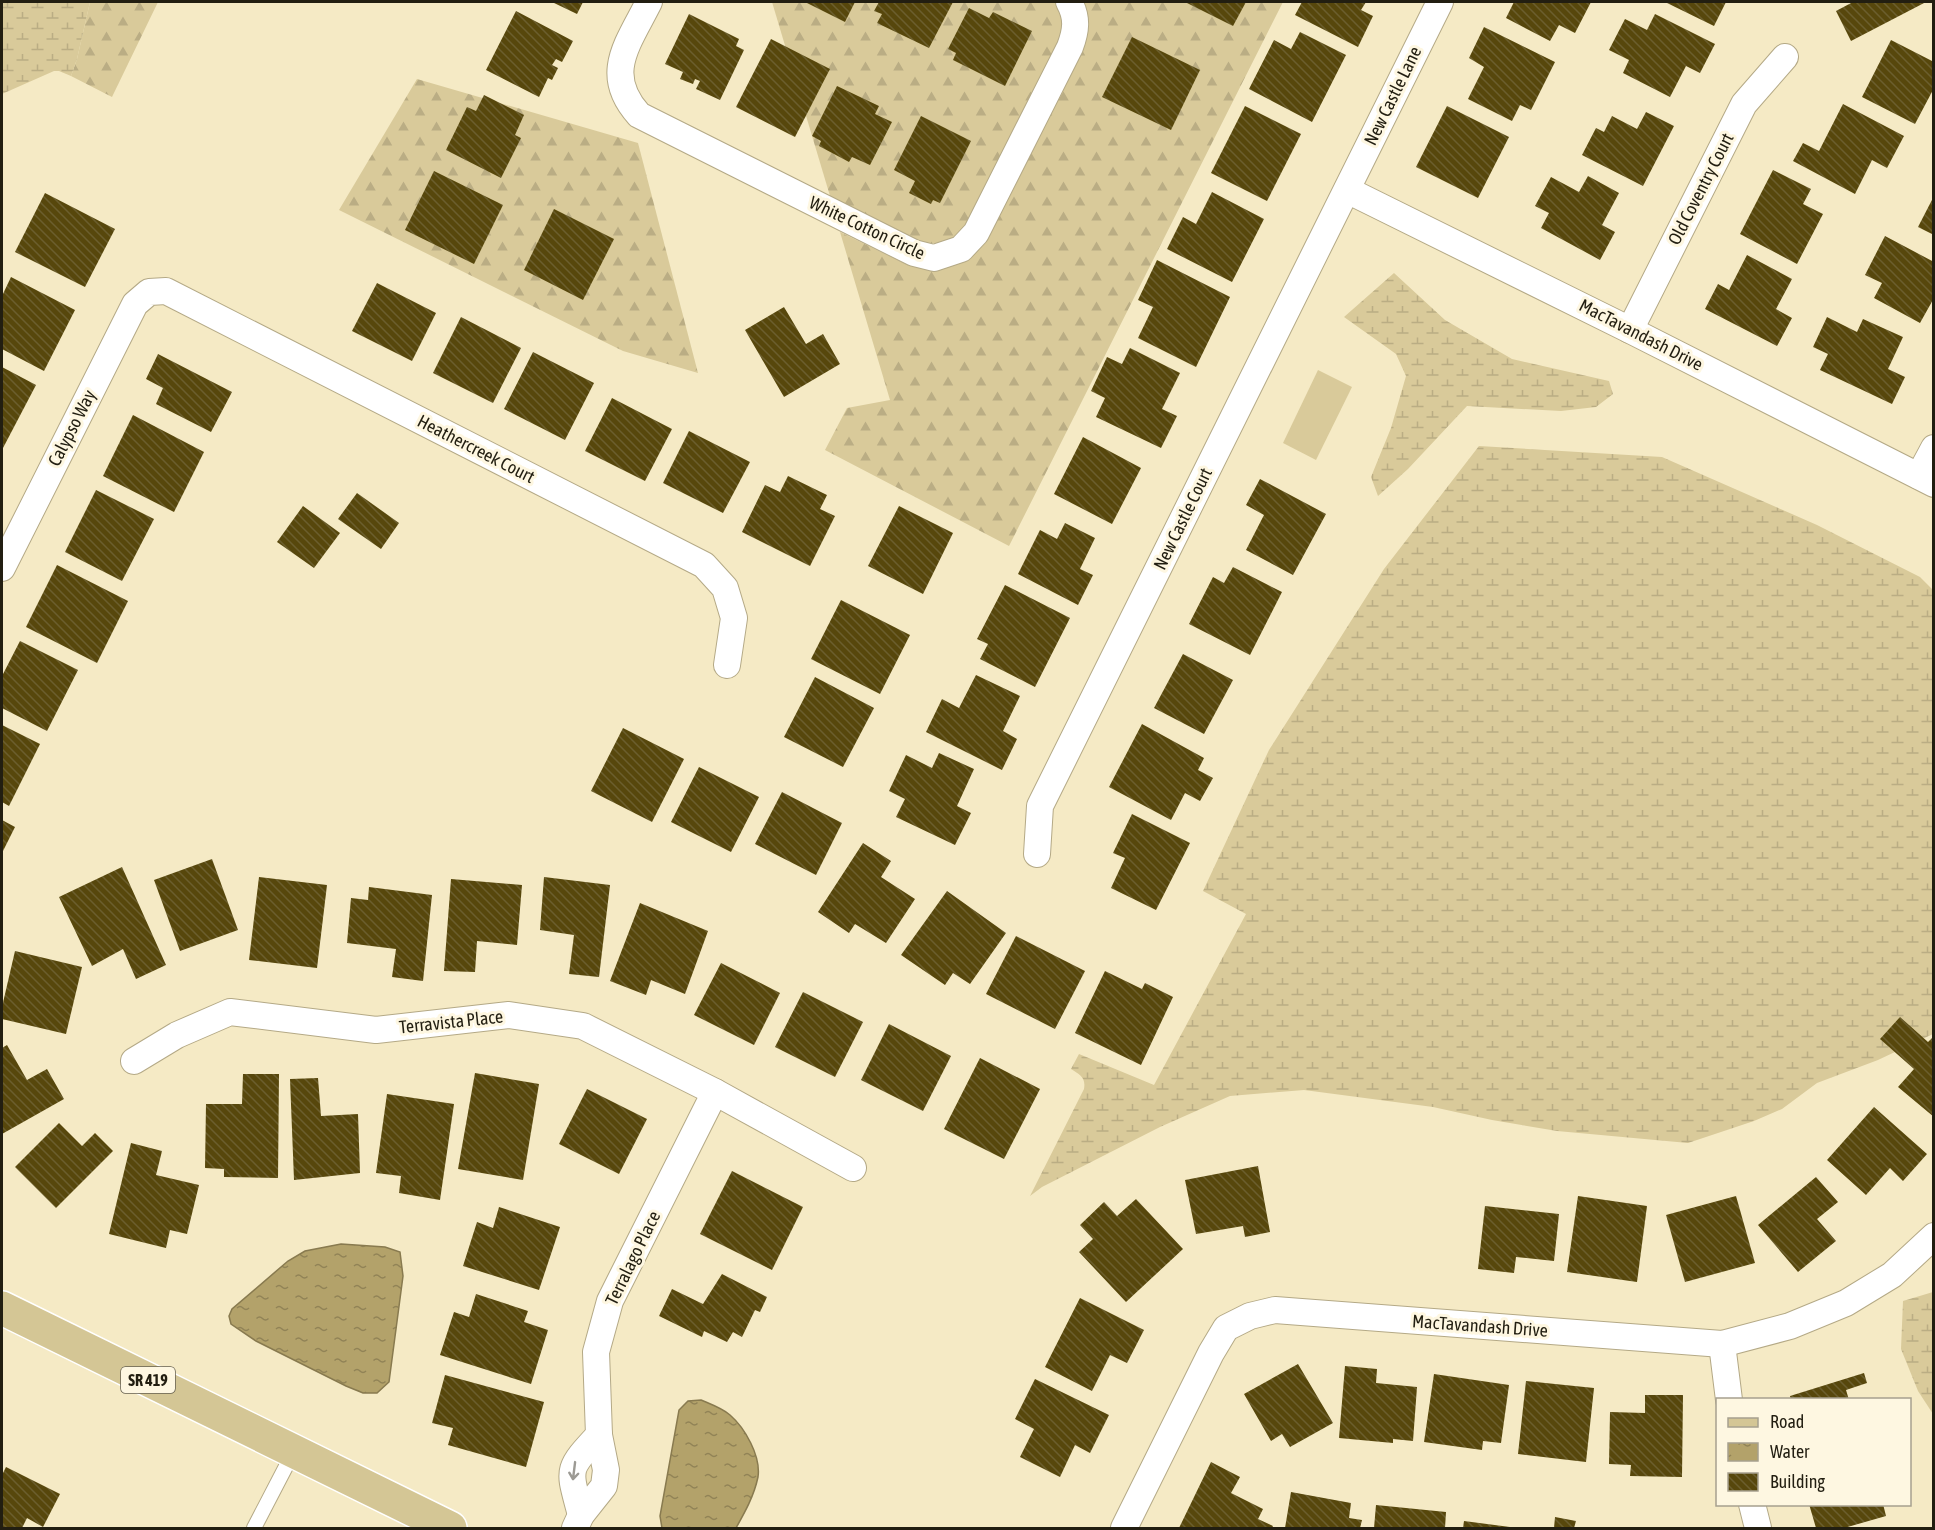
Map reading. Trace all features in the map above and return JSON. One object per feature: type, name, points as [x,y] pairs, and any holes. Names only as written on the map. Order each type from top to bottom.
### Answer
[{"type":"main road","name":"SR 419","points":[[2,1308],[450,1528]]},
{"type":"street","name":"White Cotton Circle","points":[[649,2],[623,55],[619,75],[622,92],[629,105],[639,116],[914,253],[934,258],[961,249],[976,233],[1070,47],[1076,31],[1073,9],[1069,2]]},
{"type":"street","name":"New Castle Lane","points":[[1347,190],[1440,2]]},
{"type":"street","name":"Old Coventry Court","points":[[1630,330],[1744,104],[1785,57]]},
{"type":"street","name":"MacTavandash Drive","points":[[1347,190],[1926,480]]},
{"type":"street","name":"New Castle Court","points":[[1037,854],[1040,806],[1347,190]]},
{"type":"street","name":"Heathercreek Court","points":[[149,292],[166,291],[704,565],[725,588],[734,618],[727,665]]},
{"type":"street","name":"Calypso Way","points":[[2,568],[135,304],[149,292]]},
{"type":"street","points":[[1926,480],[1934,448]]},
{"type":"street","name":"Terravista Place","points":[[134,1062],[177,1035],[230,1012],[376,1030],[509,1015],[583,1026],[715,1092],[853,1168]]},
{"type":"street","name":"Terralago Place","points":[[578,1522],[604,1486],[606,1470],[599,1435],[596,1352],[610,1301],[715,1092]]},
{"type":"street","name":"MacTavandash Drive","points":[[1124,1528],[1211,1353],[1226,1328],[1250,1316],[1275,1310],[1722,1344],[1790,1326],[1846,1303],[1892,1275],[1934,1236]]},
{"type":"street","points":[[1722,1344],[1729,1398]]},
{"type":"street","name":"Terralago Place","points":[[578,1522],[571,1472],[575,1461],[599,1435]]},
{"type":"street","points":[[1752,1506],[1758,1528]]},
{"type":"lane","points":[[254,1528],[294,1452]]},
{"type":"green space","points":[[2,2],[90,2],[71,76],[54,71],[2,94]]},
{"type":"green space","points":[[90,2],[158,2],[112,97],[71,76]]},
{"type":"green space","points":[[772,2],[1056,3],[1062,22],[1059,42],[967,226],[956,236],[940,243],[919,241],[830,196]]},
{"type":"green space","points":[[1084,2],[1283,2],[1009,546],[825,450],[847,408],[890,400],[840,232],[908,265],[931,271],[964,261],[1081,51],[1088,28]]},
{"type":"green space","points":[[417,79],[638,143],[698,373],[623,351],[339,210]]},
{"type":"green space","points":[[1394,273],[1445,320],[1512,359],[1609,381],[1613,394],[1596,407],[1561,411],[1467,406],[1408,469],[1378,496],[1371,477],[1391,428],[1406,376],[1396,354],[1344,317]]},
{"type":"green space","points":[[1318,370],[1352,387],[1316,460],[1283,443]]},
{"type":"green space","points":[[1479,446],[1662,457],[1817,525],[1920,577],[1933,590],[1933,1034],[1878,1060],[1817,1083],[1782,1109],[1688,1143],[1557,1131],[1433,1107],[1304,1090],[1230,1096],[1160,1127],[1042,1187],[1030,1196],[1084,1089],[1083,1079],[1071,1069],[1079,1054],[1154,1085],[1246,914],[1203,891],[1269,750],[1384,569]]},
{"type":"green space","points":[[1934,1292],[1933,1414],[1918,1391],[1901,1349],[1903,1301]]},
{"type":"water","points":[[341,1244],[385,1247],[400,1252],[403,1276],[389,1382],[377,1393],[363,1393],[346,1386],[256,1341],[231,1324],[229,1316],[232,1309],[288,1261],[305,1251]]},
{"type":"water","points":[[701,1400],[727,1413],[746,1435],[757,1460],[756,1484],[749,1504],[736,1528],[662,1528],[660,1516],[679,1410],[688,1401]]},
{"type":"building","points":[[552,2],[583,2],[577,14]]},
{"type":"building","points":[[805,2],[855,2],[845,22]]},
{"type":"building","points":[[879,2],[953,2],[929,48],[877,23],[882,14],[874,11]]},
{"type":"building","points":[[1185,2],[1246,2],[1233,26]]},
{"type":"building","points":[[1302,2],[1366,2],[1361,10],[1373,16],[1358,47],[1295,15]]},
{"type":"building","points":[[1514,2],[1591,2],[1575,33],[1559,25],[1550,41],[1506,18]]},
{"type":"building","points":[[1665,2],[1726,2],[1714,26]]},
{"type":"building","points":[[1853,2],[1926,2],[1851,41],[1836,11]]},
{"type":"building","points":[[969,8],[989,18],[993,12],[1032,31],[1005,86],[953,60],[956,53],[948,49]]},
{"type":"building","points":[[516,11],[573,41],[562,62],[556,59],[552,65],[558,68],[552,80],[548,78],[539,97],[486,70]]},
{"type":"building","points":[[689,14],[739,39],[736,46],[744,50],[720,100],[696,89],[700,81],[695,79],[693,84],[680,79],[683,72],[665,64]]},
{"type":"building","points":[[1655,14],[1715,44],[1700,73],[1686,66],[1670,97],[1623,73],[1629,60],[1609,50],[1625,19],[1647,30]]},
{"type":"building","points":[[1484,27],[1555,62],[1531,110],[1520,105],[1512,121],[1468,99],[1484,67],[1469,58]]},
{"type":"building","points":[[1300,32],[1346,55],[1312,122],[1249,89],[1274,40],[1291,49]]},
{"type":"building","points":[[1132,37],[1200,70],[1171,130],[1102,97]]},
{"type":"building","points":[[771,39],[830,69],[795,137],[736,107]]},
{"type":"building","points":[[1891,40],[1934,62],[1934,88],[1915,124],[1862,97]]},
{"type":"building","points":[[837,86],[879,106],[875,114],[892,122],[870,165],[852,157],[849,162],[819,146],[821,141],[812,136]]},
{"type":"building","points":[[484,95],[524,115],[515,135],[521,138],[501,178],[446,150],[467,107],[476,111]]},
{"type":"building","points":[[1843,104],[1904,136],[1887,168],[1872,160],[1855,194],[1793,161],[1803,143],[1819,151]]},
{"type":"building","points":[[1245,106],[1301,134],[1267,201],[1211,173]]},
{"type":"building","points":[[1447,106],[1509,137],[1478,198],[1416,167]]},
{"type":"building","points":[[1646,112],[1674,126],[1643,186],[1582,155],[1596,128],[1604,132],[1612,116],[1637,129]]},
{"type":"building","points":[[921,116],[971,141],[940,203],[933,200],[931,204],[909,193],[915,181],[894,170]]},
{"type":"building","points":[[1773,170],[1811,189],[1803,204],[1823,214],[1797,264],[1740,234]]},
{"type":"building","points":[[434,171],[503,205],[474,264],[405,230]]},
{"type":"building","points":[[1588,176],[1619,193],[1602,225],[1615,232],[1600,260],[1541,228],[1549,213],[1535,206],[1551,177],[1579,192]]},
{"type":"building","points":[[1212,192],[1264,219],[1232,282],[1167,249],[1183,217],[1196,224]]},
{"type":"building","points":[[45,193],[115,229],[85,287],[15,252]]},
{"type":"building","points":[[1934,196],[1934,235],[1918,227]]},
{"type":"building","points":[[554,209],[614,239],[583,300],[524,270]]},
{"type":"building","points":[[1885,236],[1934,262],[1934,298],[1920,323],[1874,298],[1882,283],[1865,275]]},
{"type":"building","points":[[1747,255],[1792,279],[1776,309],[1792,318],[1777,346],[1705,309],[1718,284],[1729,290]]},
{"type":"building","points":[[1157,260],[1230,297],[1196,367],[1138,338],[1153,307],[1138,300]]},
{"type":"building","points":[[11,277],[75,310],[44,371],[2,349],[2,296]]},
{"type":"building","points":[[377,283],[436,313],[412,361],[352,331]]},
{"type":"building","points":[[784,307],[806,344],[823,334],[840,364],[784,397],[745,330]]},
{"type":"building","points":[[461,317],[521,348],[493,403],[433,373]]},
{"type":"building","points":[[1827,317],[1857,332],[1863,319],[1903,337],[1888,369],[1905,377],[1892,404],[1820,370],[1828,354],[1813,347]]},
{"type":"building","points":[[1130,348],[1180,373],[1162,409],[1177,416],[1161,448],[1096,417],[1105,398],[1091,391],[1107,357],[1122,364]]},
{"type":"building","points":[[533,352],[594,383],[565,440],[504,409]]},
{"type":"building","points":[[158,354],[232,392],[211,432],[156,404],[163,388],[146,379]]},
{"type":"building","points":[[2,367],[36,385],[3,448],[2,447]]},
{"type":"building","points":[[612,398],[672,429],[645,481],[585,451]]},
{"type":"building","points":[[133,415],[204,452],[174,512],[103,476]]},
{"type":"building","points":[[689,431],[750,462],[723,513],[663,483]]},
{"type":"building","points":[[1083,437],[1141,468],[1112,524],[1054,494]]},
{"type":"building","points":[[788,476],[827,495],[820,509],[835,516],[810,566],[742,532],[765,485],[780,492]]},
{"type":"building","points":[[1260,479],[1326,514],[1293,575],[1246,550],[1264,515],[1246,505]]},
{"type":"building","points":[[96,490],[154,519],[122,581],[65,552]]},
{"type":"building","points":[[357,493],[399,523],[381,549],[338,519]]},
{"type":"building","points":[[303,506],[340,533],[314,568],[277,542]]},
{"type":"building","points":[[899,506],[953,533],[923,594],[868,566]]},
{"type":"building","points":[[1065,523],[1095,538],[1080,569],[1093,575],[1078,605],[1018,574],[1040,530],[1057,539]]},
{"type":"building","points":[[57,565],[128,601],[97,663],[26,627]]},
{"type":"building","points":[[1233,567],[1282,592],[1250,655],[1189,624],[1213,577],[1224,583]]},
{"type":"building","points":[[1005,585],[1070,618],[1035,687],[980,659],[988,644],[977,639]]},
{"type":"building","points":[[841,600],[910,635],[880,694],[811,659]]},
{"type":"building","points":[[20,641],[78,670],[47,731],[2,708],[2,676]]},
{"type":"building","points":[[1183,654],[1233,680],[1204,734],[1154,708]]},
{"type":"building","points":[[976,675],[1020,696],[1003,731],[1017,739],[1002,770],[926,732],[942,699],[959,708]]},
{"type":"building","points":[[815,677],[874,708],[843,767],[784,737]]},
{"type":"building","points":[[1142,724],[1204,758],[1198,770],[1213,778],[1200,801],[1185,793],[1171,820],[1109,787]]},
{"type":"building","points":[[2,725],[40,744],[9,806],[2,802]]},
{"type":"building","points":[[623,728],[684,759],[652,822],[591,791]]},
{"type":"building","points":[[939,753],[974,769],[957,806],[971,813],[955,845],[896,817],[905,799],[889,791],[906,755],[932,768]]},
{"type":"building","points":[[699,767],[759,797],[731,852],[671,822]]},
{"type":"building","points":[[782,792],[842,823],[816,875],[755,844]]},
{"type":"building","points":[[1132,814],[1190,843],[1156,910],[1111,888],[1125,858],[1113,853]]},
{"type":"building","points":[[2,820],[15,827],[2,853]]},
{"type":"building","points":[[863,843],[891,861],[881,877],[915,899],[886,943],[855,924],[849,933],[818,912]]},
{"type":"building","points":[[212,859],[238,930],[180,951],[154,880]]},
{"type":"building","points":[[122,867],[166,965],[136,979],[123,949],[92,966],[59,897]]},
{"type":"building","points":[[259,877],[327,885],[317,968],[249,960]]},
{"type":"building","points":[[544,877],[610,885],[599,977],[569,974],[574,935],[540,930]]},
{"type":"building","points":[[451,879],[522,885],[517,945],[477,941],[475,972],[444,971]]},
{"type":"building","points":[[369,887],[432,895],[423,981],[392,977],[396,949],[347,943],[351,898],[368,900]]},
{"type":"building","points":[[947,891],[1006,933],[970,984],[953,973],[945,985],[901,955]]},
{"type":"building","points":[[640,903],[708,931],[685,994],[651,980],[646,995],[610,981]]},
{"type":"building","points":[[1016,936],[1085,971],[1055,1029],[986,994]]},
{"type":"building","points":[[15,951],[82,967],[66,1034],[2,1019],[2,1007]]},
{"type":"building","points":[[721,963],[780,993],[754,1045],[694,1015]]},
{"type":"building","points":[[1105,971],[1142,989],[1145,983],[1173,997],[1141,1065],[1075,1033]]},
{"type":"building","points":[[803,992],[863,1022],[835,1077],[775,1047]]},
{"type":"building","points":[[1900,1017],[1928,1042],[1934,1036],[1934,1117],[1898,1087],[1914,1069],[1880,1039]]},
{"type":"building","points":[[889,1024],[951,1056],[923,1111],[861,1080]]},
{"type":"building","points":[[7,1045],[27,1080],[47,1069],[64,1099],[2,1134],[2,1048]]},
{"type":"building","points":[[980,1058],[1040,1089],[1004,1159],[944,1129]]},
{"type":"building","points":[[475,1073],[539,1084],[523,1180],[458,1169]]},
{"type":"building","points":[[243,1074],[279,1074],[278,1178],[224,1177],[224,1169],[205,1168],[206,1104],[242,1104]]},
{"type":"building","points":[[318,1078],[321,1116],[358,1114],[360,1173],[294,1180],[290,1079]]},
{"type":"building","points":[[587,1089],[647,1119],[619,1174],[559,1144]]},
{"type":"building","points":[[387,1094],[454,1104],[440,1200],[399,1193],[401,1176],[376,1173]]},
{"type":"building","points":[[1874,1107],[1927,1154],[1903,1181],[1890,1168],[1866,1195],[1827,1160]]},
{"type":"building","points":[[59,1123],[82,1146],[95,1133],[113,1151],[56,1208],[15,1167]]},
{"type":"building","points":[[131,1143],[162,1151],[156,1175],[199,1185],[187,1234],[170,1230],[166,1248],[109,1234]]},
{"type":"building","points":[[1258,1166],[1270,1232],[1245,1237],[1243,1226],[1196,1234],[1185,1180]]},
{"type":"building","points":[[732,1171],[803,1207],[772,1270],[700,1234]]},
{"type":"building","points":[[1816,1177],[1838,1202],[1817,1219],[1836,1241],[1798,1272],[1758,1225]]},
{"type":"building","points":[[1578,1196],[1647,1206],[1637,1282],[1567,1272]]},
{"type":"building","points":[[1736,1196],[1755,1263],[1685,1282],[1666,1215]]},
{"type":"building","points":[[1136,1199],[1183,1249],[1126,1302],[1079,1252],[1093,1239],[1080,1225],[1104,1202],[1117,1216]]},
{"type":"building","points":[[1485,1206],[1559,1214],[1554,1261],[1516,1257],[1514,1273],[1478,1269]]},
{"type":"building","points":[[499,1207],[560,1227],[539,1290],[463,1266],[477,1222],[493,1228]]},
{"type":"building","points":[[722,1274],[767,1297],[760,1312],[755,1310],[742,1337],[733,1332],[727,1342],[704,1331],[702,1337],[659,1316],[672,1289],[703,1304]]},
{"type":"building","points":[[476,1294],[528,1311],[524,1322],[548,1330],[531,1384],[440,1355],[454,1312],[469,1317]]},
{"type":"building","points":[[1080,1298],[1144,1330],[1127,1363],[1110,1355],[1092,1391],[1045,1367]]},
{"type":"building","points":[[1298,1364],[1333,1423],[1290,1447],[1282,1434],[1271,1441],[1244,1394]]},
{"type":"building","points":[[1345,1366],[1377,1369],[1376,1383],[1417,1387],[1413,1441],[1393,1439],[1393,1443],[1339,1438]]},
{"type":"building","points":[[1864,1373],[1867,1383],[1846,1390],[1848,1398],[1790,1398],[1790,1396]]},
{"type":"building","points":[[1434,1374],[1509,1385],[1501,1443],[1483,1441],[1482,1450],[1424,1442]]},
{"type":"building","points":[[445,1375],[544,1402],[526,1467],[448,1445],[453,1428],[432,1423]]},
{"type":"building","points":[[1035,1379],[1109,1415],[1090,1453],[1075,1445],[1060,1477],[1020,1457],[1034,1429],[1015,1419]]},
{"type":"building","points":[[1526,1381],[1594,1388],[1586,1462],[1518,1454]]},
{"type":"building","points":[[1645,1395],[1683,1395],[1682,1477],[1630,1476],[1631,1465],[1609,1464],[1610,1412],[1645,1413]]},
{"type":"building","points":[[1211,1462],[1240,1477],[1231,1493],[1263,1509],[1258,1519],[1273,1526],[1272,1528],[1179,1528]]},
{"type":"building","points":[[6,1467],[60,1494],[43,1527],[27,1518],[22,1528],[2,1528],[2,1475]]},
{"type":"building","points":[[1291,1492],[1351,1503],[1349,1518],[1362,1520],[1360,1528],[1285,1528]]},
{"type":"building","points":[[1376,1505],[1446,1512],[1445,1528],[1374,1528]]},
{"type":"building","points":[[1810,1506],[1884,1506],[1886,1516],[1844,1528],[1816,1528]]},
{"type":"building","points":[[1555,1517],[1576,1521],[1574,1528],[1554,1528]]},
{"type":"building","points":[[1464,1521],[1510,1527],[1510,1528],[1463,1528]]}]
